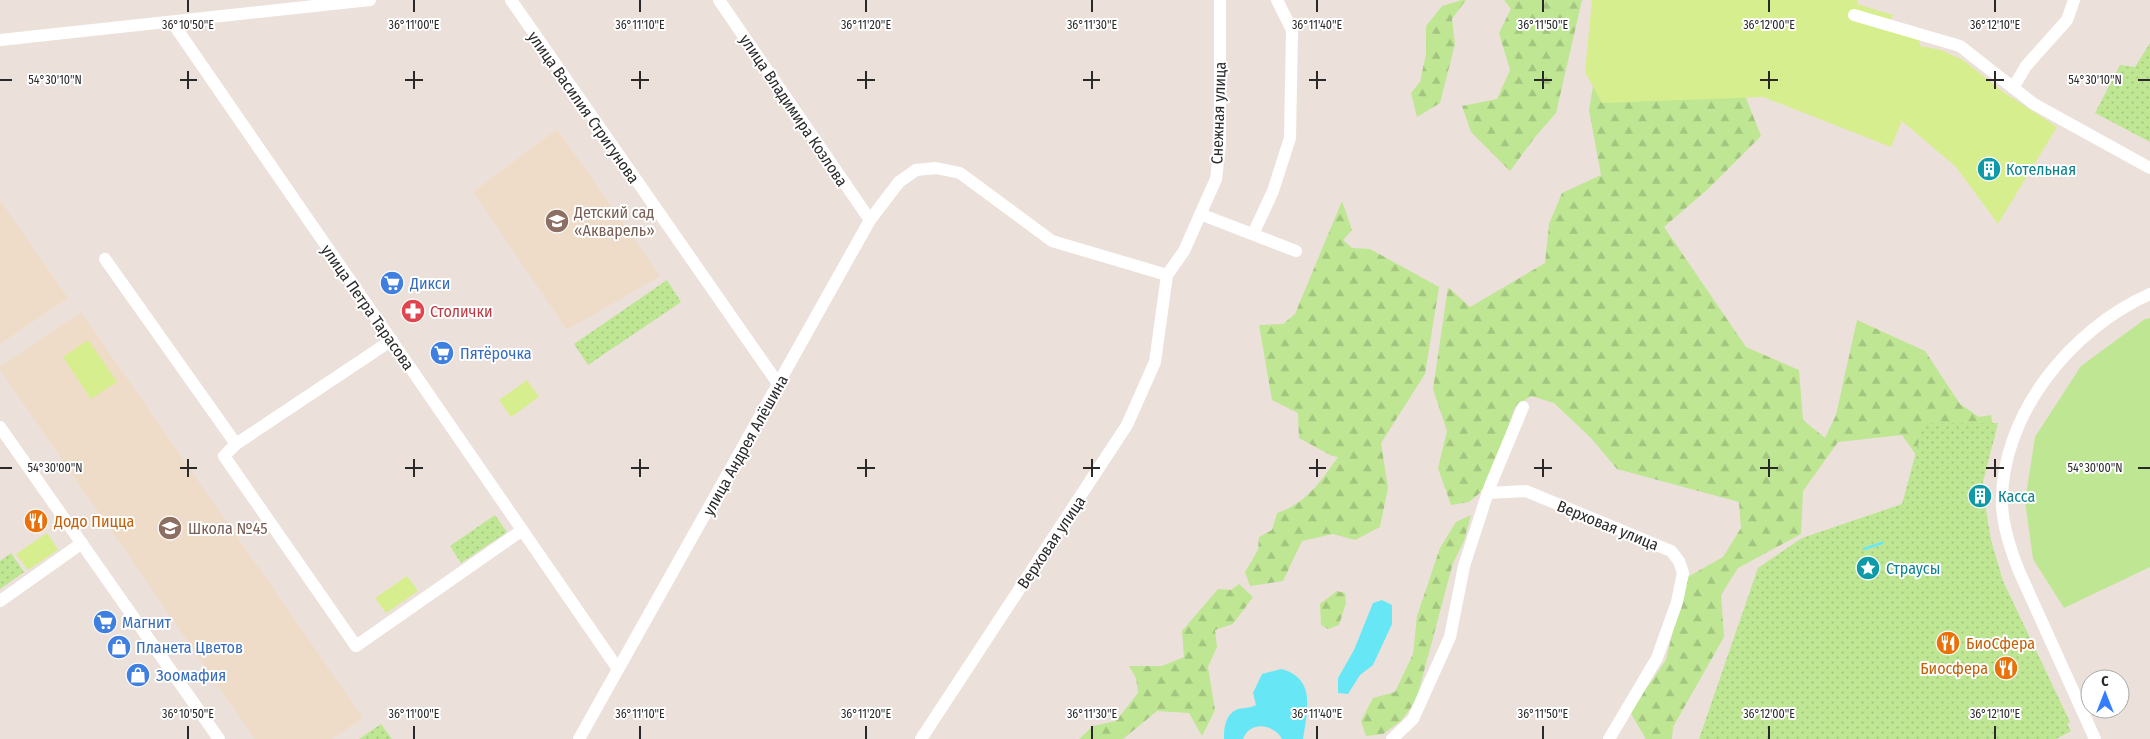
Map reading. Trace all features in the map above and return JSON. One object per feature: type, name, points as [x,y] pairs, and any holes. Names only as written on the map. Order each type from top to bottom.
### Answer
[{"type":"street","points":[[0,40],[370,0]]},
{"type":"street","name":"улица Василия Стригунова","points":[[511,0],[779,385]]},
{"type":"street","name":"улица Владимира Козлова","points":[[719,0],[870,220]]},
{"type":"street","name":"Снежная улица","points":[[1167,275],[1184,251],[1216,179],[1220,145],[1220,0]]},
{"type":"street","points":[[1253,234],[1273,191],[1290,138],[1292,30],[1277,0]]},
{"type":"street","points":[[2014,88],[2026,66],[2067,20],[2074,0]]},
{"type":"street","points":[[1854,15],[1960,46],[2034,104],[2150,168]]},
{"type":"street","name":"улица Петра Тарасова","points":[[172,22],[260,153],[392,340],[521,531],[618,669]]},
{"type":"street","name":"улица Андрея Алёшина","points":[[618,669],[870,220],[898,182],[916,170],[936,168],[960,173],[1052,241],[1167,275]]},
{"type":"street","points":[[1200,214],[1296,251]]},
{"type":"street","points":[[105,259],[236,444]]},
{"type":"street","name":"Верховая улица","points":[[921,739],[1127,425],[1155,362],[1167,275]]},
{"type":"street","points":[[2095,739],[2010,547],[2002,507],[2003,480],[2009,450],[2018,423],[2067,353],[2084,334],[2105,319],[2129,303],[2150,294]]},
{"type":"street","points":[[392,340],[236,444],[224,456],[356,646],[521,531]]},
{"type":"street","points":[[1392,739],[1413,719],[1450,638],[1464,566],[1487,494],[1523,407]]},
{"type":"street","points":[[0,427],[219,739]]},
{"type":"street","name":"Верховая улица","points":[[1487,494],[1526,491],[1671,551],[1679,560],[1682,573],[1677,602],[1657,658],[1609,739]]},
{"type":"street","points":[[0,601],[82,543]]},
{"type":"street","points":[[579,739],[618,669]]},
{"type":"shaded area","name":"Детский сад «Акварель»","points":[[557,129],[660,276],[567,330],[473,192]]},
{"type":"shaded area","points":[[0,200],[68,298],[0,344]]},
{"type":"shaded area","name":"Школа №45","points":[[81,312],[363,718],[332,739],[255,739],[0,370],[0,367]]},
{"type":"green space","points":[[1466,0],[1452,19],[1455,44],[1440,103],[1417,117],[1411,93],[1420,82],[1426,54],[1426,26],[1442,6]]},
{"type":"green space","points":[[1504,0],[1582,0],[1556,113],[1535,137],[1510,171],[1471,132],[1462,106],[1497,99],[1510,70],[1499,33],[1511,9]]},
{"type":"green space","points":[[1592,0],[1858,0],[1857,4],[1893,15],[1888,28],[1919,37],[1920,46],[1941,50],[1963,60],[2006,94],[2057,127],[1998,224],[1956,167],[1902,121],[1891,147],[1763,97],[1602,103],[1585,72]]},
{"type":"green space","points":[[1608,0],[1744,93],[1761,136],[1708,189],[1664,227],[1746,347],[1799,370],[1803,420],[1825,438],[1836,415],[1857,320],[1925,351],[1960,404],[1979,417],[1991,415],[1995,438],[1918,458],[1902,435],[1838,442],[1803,491],[1801,534],[1738,568],[1721,595],[1724,637],[1673,727],[1672,739],[1646,739],[1630,712],[1666,660],[1686,578],[1723,557],[1741,528],[1739,502],[1617,469],[1591,438],[1554,403],[1531,396],[1515,407],[1487,487],[1469,502],[1451,505],[1438,468],[1447,431],[1433,389],[1448,287],[1470,307],[1545,263],[1549,224],[1562,193],[1601,175],[1589,110]]},
{"type":"green space","points":[[2150,43],[2150,142],[2095,113],[2120,65],[2135,67]]},
{"type":"green space","points":[[1342,201],[1352,230],[1343,240],[1352,248],[1370,249],[1439,287],[1425,374],[1381,443],[1388,488],[1380,527],[1355,540],[1333,534],[1302,541],[1283,581],[1250,586],[1245,572],[1258,550],[1259,537],[1272,530],[1277,513],[1296,504],[1312,491],[1338,457],[1332,456],[1299,438],[1298,413],[1272,400],[1259,325],[1283,324],[1295,314]]},
{"type":"green space","points":[[667,280],[681,302],[588,365],[574,344]]},
{"type":"green space","points":[[2150,318],[2150,567],[2064,608],[2033,559],[2025,501],[2035,437],[2081,366],[2145,319]]},
{"type":"green space","points":[[88,340],[117,382],[91,399],[63,357]]},
{"type":"green space","points":[[527,380],[539,397],[511,417],[499,400]]},
{"type":"green space","points":[[1924,423],[1998,423],[1982,486],[1991,540],[2003,581],[2070,722],[2067,724],[2071,731],[2056,739],[1699,739],[1758,568],[1802,538],[1902,504]]},
{"type":"green space","points":[[495,515],[507,532],[461,563],[450,546]]},
{"type":"green space","points":[[1471,515],[1464,541],[1453,563],[1416,701],[1401,721],[1383,734],[1366,736],[1361,721],[1373,698],[1395,692],[1413,654],[1417,616],[1440,548],[1456,522]]},
{"type":"green space","points":[[47,533],[58,550],[28,570],[16,554]]},
{"type":"green space","points":[[11,553],[24,572],[0,589],[0,561]]},
{"type":"green space","points":[[407,576],[418,591],[386,613],[375,598]]},
{"type":"green space","points":[[1239,584],[1253,597],[1233,624],[1215,630],[1217,647],[1208,667],[1215,710],[1202,736],[1189,713],[1157,711],[1123,739],[1079,739],[1093,726],[1116,721],[1138,693],[1136,678],[1129,666],[1162,666],[1184,657],[1182,631],[1218,589],[1231,590]]},
{"type":"green space","points":[[1337,591],[1345,593],[1346,603],[1339,625],[1328,629],[1321,625],[1320,604]]},
{"type":"green space","points":[[381,724],[392,739],[359,739]]},
{"type":"water","points":[[1382,600],[1392,605],[1392,624],[1373,665],[1360,675],[1348,694],[1338,693],[1338,678],[1354,650],[1373,603]]},
{"type":"water","points":[[1281,669],[1292,673],[1305,688],[1307,707],[1303,739],[1282,739],[1274,730],[1262,726],[1251,729],[1243,739],[1224,739],[1229,715],[1238,709],[1256,705],[1253,693],[1262,674]]},
{"type":"waterway","points":[[1864,549],[1882,543]]},
{"type":"place","name":"Котельная","points":[[1989,169]]},
{"type":"place","name":"Детский сад «Акварель»","points":[[557,221]]},
{"type":"place","name":"Дикси","points":[[392,283]]},
{"type":"place","name":"Столички","points":[[413,311]]},
{"type":"place","name":"Пятёрочка","points":[[442,353]]},
{"type":"place","name":"Касса","points":[[1980,496]]},
{"type":"place","name":"Додо Пицца","points":[[36,521]]},
{"type":"place","name":"Школа №45","points":[[170,528]]},
{"type":"place","name":"Страусы","points":[[1868,568]]},
{"type":"place","name":"Магнит","points":[[105,622]]},
{"type":"place","name":"БиоСфера","points":[[1948,643]]},
{"type":"place","name":"Планета Цветов","points":[[119,647]]},
{"type":"place","name":"Биосфера","points":[[2006,668]]},
{"type":"place","name":"Зоомафия","points":[[138,675]]}]
